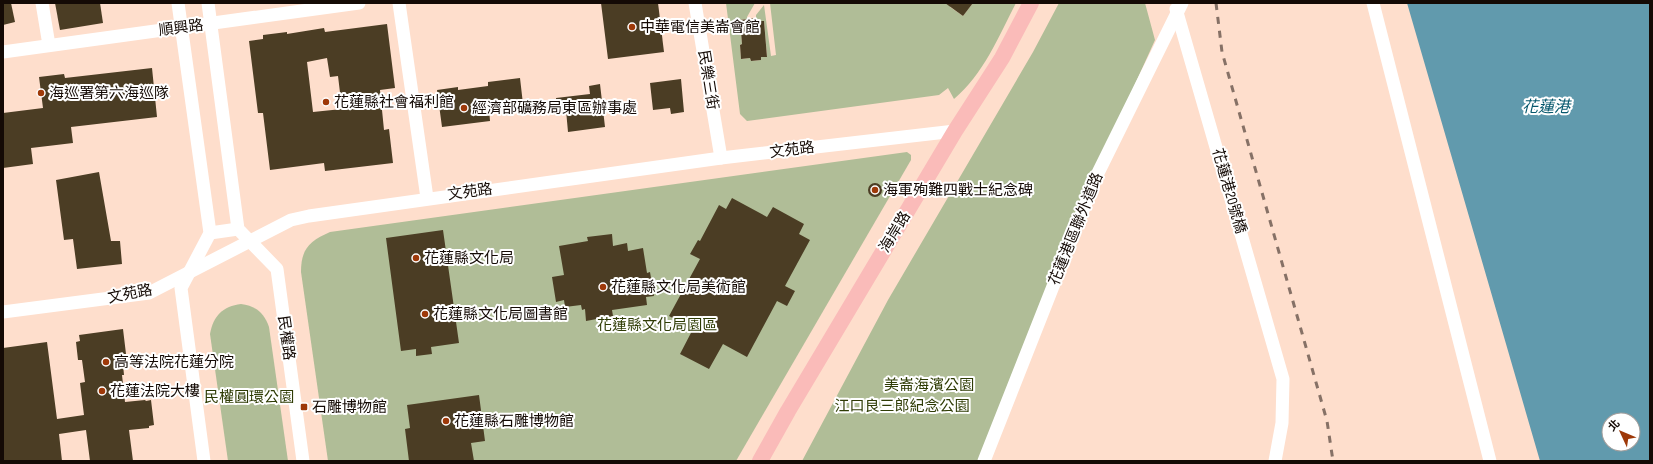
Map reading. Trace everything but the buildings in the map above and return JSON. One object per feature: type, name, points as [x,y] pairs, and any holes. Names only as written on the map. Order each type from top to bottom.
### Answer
[{"type":"main road","name":"海岸路","points":[[760,461],[788,411],[955,131],[1002,58],[1031,3]]},
{"type":"street","points":[[42,3],[49,46]]},
{"type":"street","points":[[178,3],[210,233],[181,288],[204,461]]},
{"type":"street","points":[[208,3],[238,230],[210,233]]},
{"type":"street","name":"順興路","points":[[3,52],[211,24],[302,7],[358,3]]},
{"type":"street","points":[[399,3],[427,198]]},
{"type":"street","name":"民樂三街","points":[[695,3],[721,158]]},
{"type":"street","name":"花蓮港20號橋","points":[[1174,3],[1283,379],[1282,423],[1275,461]]},
{"type":"street","name":"花蓮港區聯外道路","points":[[984,461],[1097,175],[1182,3]]},
{"type":"street","points":[[1373,3],[1490,461]]},
{"type":"street","name":"文苑路","points":[[3,312],[149,293],[291,220],[309,216],[427,198],[721,158],[955,131]]},
{"type":"street","name":"民權路","points":[[238,230],[277,269],[304,461]]},
{"type":"green space","points":[[726,3],[755,3],[747,19],[740,20],[742,44],[740,45],[741,59],[750,58],[751,61],[761,60],[761,57],[767,56],[764,21],[756,21],[756,15],[764,5],[771,56],[776,55],[770,3],[953,3],[950,7],[963,16],[973,3],[1016,3],[997,42],[982,67],[974,79],[954,99],[948,88],[939,95],[747,121],[740,114]]},
{"type":"green space","name":"美崙海濱公園","points":[[1059,3],[1145,3],[1155,40],[1084,197],[980,461],[802,461],[888,300],[1033,52]]},
{"type":"green space","name":"花蓮縣文化局園區","points":[[907,152],[911,155],[911,160],[736,461],[328,461],[301,272],[301,264],[305,251],[312,242],[323,235],[330,232]]},
{"type":"green space","name":"民權圓環公園","points":[[241,304],[251,306],[259,311],[265,318],[269,327],[288,461],[228,461],[210,334],[216,317],[220,313],[229,307]]},
{"type":"water","name":"花蓮港","points":[[1407,3],[1650,3],[1650,461],[1540,461]]},
{"type":"railway","points":[[1216,3],[1222,52],[1327,421],[1333,461]]},
{"type":"place","name":"中華電信美崙會館","points":[[632,27]]},
{"type":"place","name":"海巡署第六海巡隊","points":[[41,93]]},
{"type":"place","name":"花蓮縣社會福利館","points":[[326,102]]},
{"type":"place","name":"經濟部礦務局東區辦事處","points":[[464,108]]},
{"type":"place","name":"海軍殉難四戰士紀念碑","points":[[875,190]]},
{"type":"place","name":"花蓮縣文化局","points":[[416,258]]},
{"type":"place","name":"花蓮縣文化局美術館","points":[[603,287]]},
{"type":"place","name":"花蓮縣文化局圖書館","points":[[425,314]]},
{"type":"place","name":"高等法院花蓮分院","points":[[106,362]]},
{"type":"place","name":"花蓮法院大樓","points":[[102,391]]},
{"type":"place","name":"石雕博物館","points":[[304,407]]},
{"type":"place","name":"花蓮縣石雕博物館","points":[[446,421]]},
{"type":"park label","name":"江口良三郎紀念公園","points":[[902,406]]}]
